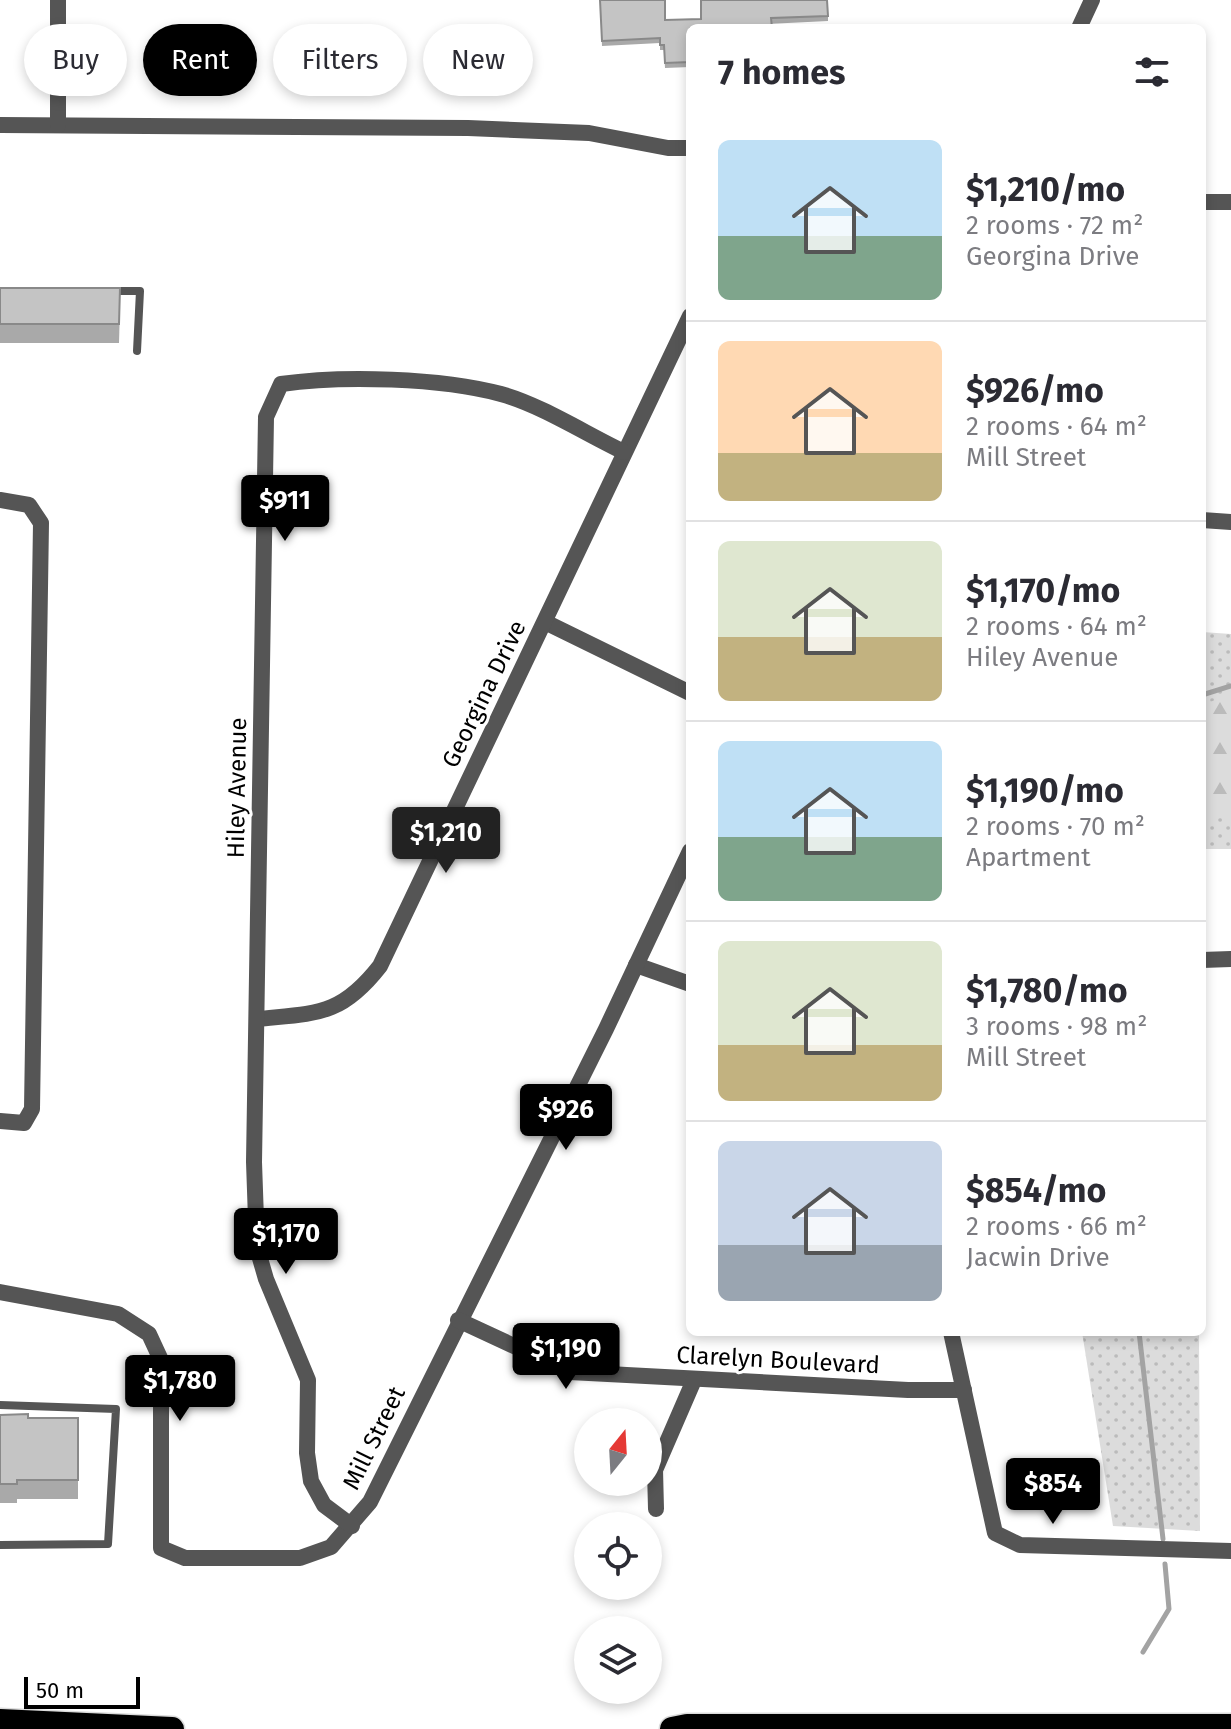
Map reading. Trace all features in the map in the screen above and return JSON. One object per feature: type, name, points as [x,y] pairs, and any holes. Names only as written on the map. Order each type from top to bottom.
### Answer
[{"type":"highway","points":[[0,1721],[172,1729]]},
{"type":"highway","points":[[672,1729],[687,1726],[1231,1726]]},
{"type":"street","points":[[58,0],[58,125]]},
{"type":"street","points":[[1081,24],[1092,0]]},
{"type":"street","points":[[0,125],[559,132],[598,134],[668,148],[686,148]]},
{"type":"street","points":[[1206,202],[1231,202]]},
{"type":"street","name":"Georgina Drive","points":[[258,1019],[317,1014],[358,994],[380,966],[686,324]]},
{"type":"street","name":"Hiley Avenue","points":[[352,1526],[324,1505],[311,1481],[307,1453],[308,1380],[266,1279],[257,1248],[254,1162],[266,417],[281,384],[309,380],[454,384],[504,395],[624,452]]},
{"type":"street","points":[[0,500],[29,505],[41,523],[32,1109],[24,1123],[0,1121]]},
{"type":"street","points":[[1206,520],[1231,522]]},
{"type":"street","points":[[545,622],[686,691]]},
{"type":"street","name":"Mill Street","points":[[0,1292],[118,1314],[149,1334],[161,1360],[161,1548],[185,1558],[300,1558],[331,1547],[370,1502],[686,859]]},
{"type":"street","points":[[1206,960],[1231,959]]},
{"type":"street","points":[[636,965],[686,983]]},
{"type":"street","name":"Clarelyn Boulevard","points":[[458,1320],[570,1372],[964,1390]]},
{"type":"street","points":[[952,1336],[995,1533],[1020,1545],[1231,1551]]},
{"type":"street","points":[[656,1509],[655,1470],[694,1380]]},
{"type":"lane","points":[[109,291],[140,291],[137,351]]},
{"type":"lane","points":[[0,1405],[116,1409],[108,1544],[0,1545]]},
{"type":"green space","points":[[1206,632],[1231,634],[1231,849],[1206,849]]},
{"type":"green space","points":[[1231,694],[1231,815],[1206,814],[1206,703]]},
{"type":"green space","points":[[1083,1336],[1199,1336],[1200,1531],[1113,1526]]},
{"type":"building","points":[[600,0],[665,0],[665,20],[701,19],[701,0],[827,0],[828,16],[771,18],[772,24],[686,24],[686,62],[665,63],[664,45],[660,45],[660,38],[602,41]]},
{"type":"building","points":[[0,288],[120,288],[119,324],[0,324]]},
{"type":"building","points":[[28,1414],[28,1418],[78,1418],[78,1480],[17,1480],[17,1484],[0,1484],[0,1415]]},
{"type":"waterway","points":[[1206,694],[1231,686]]},
{"type":"waterway","points":[[1139,1336],[1163,1539]]},
{"type":"waterway","points":[[1143,1652],[1169,1609],[1165,1564]]}]
